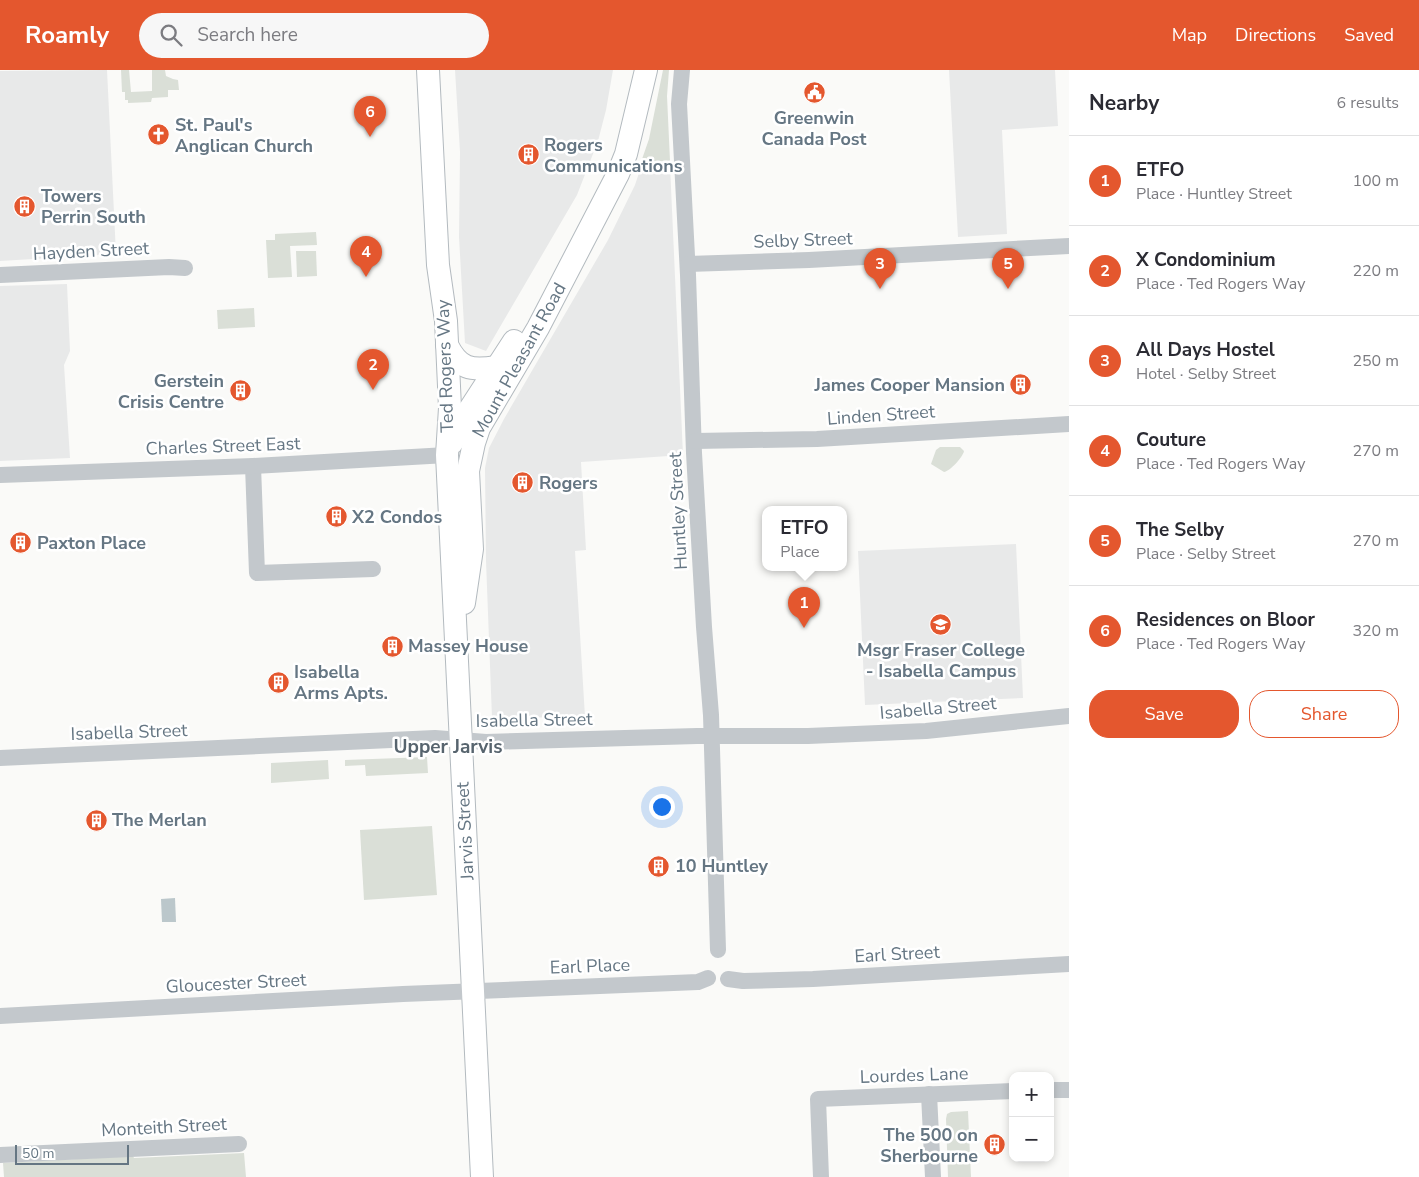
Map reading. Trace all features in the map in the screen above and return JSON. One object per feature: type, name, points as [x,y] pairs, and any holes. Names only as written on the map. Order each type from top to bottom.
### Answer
[{"type":"main road","name":"Ted Rogers Way","points":[[428,70],[438,265],[446,321],[450,408],[447,455]]},
{"type":"main road","name":"Mount Pleasant Road","points":[[630,70],[634,122]]},
{"type":"main road","name":"Mount Pleasant Road","points":[[457,658],[472,549],[468,471],[474,443],[479,428],[538,328],[618,174],[626,154],[646,70]]},
{"type":"main road","name":"Ted Rogers Way","points":[[438,265],[431,325],[435,426],[447,455]]},
{"type":"main road","name":"Mount Pleasant Road","points":[[447,455],[462,421],[496,367],[530,318],[568,270]]},
{"type":"main road","points":[[447,344],[453,356],[468,367],[478,370],[496,367]]},
{"type":"main road","name":"Jarvis Street","points":[[447,455],[482,1177]]},
{"type":"street","name":"Huntley Street","points":[[682,70],[680,104],[702,598],[712,736],[718,950]]},
{"type":"street","name":"Selby Street","points":[[688,264],[809,260],[1069,246]]},
{"type":"street","name":"Hayden Street","points":[[0,275],[185,268]]},
{"type":"street","name":"Linden Street","points":[[695,441],[817,439],[1069,424]]},
{"type":"street","name":"Charles Street East","points":[[0,475],[253,466],[447,455]]},
{"type":"street","points":[[253,466],[257,574],[373,569]]},
{"type":"street","name":"Isabella Street","points":[[0,758],[319,745],[435,738],[486,742],[712,736],[808,736],[926,730],[1069,716]]},
{"type":"street","name":"Earl Street","points":[[728,980],[813,979],[1069,964]]},
{"type":"street","name":"Earl Place","points":[[473,992],[698,982],[708,978]]},
{"type":"street","name":"Gloucester Street","points":[[0,1016],[403,994],[473,992]]},
{"type":"street","points":[[1054,1090],[1069,1090]]},
{"type":"street","name":"Lourdes Lane","points":[[820,1177],[818,1099],[1009,1091]]},
{"type":"street","points":[[929,1094],[934,1177]]},
{"type":"street","name":"Monteith Street","points":[[0,1155],[239,1144]]},
{"type":"shaded area","points":[[107,70],[116,254],[0,261],[0,71]]},
{"type":"shaded area","points":[[121,70],[129,70],[131,92],[152,91],[152,70],[165,70],[166,76],[178,80],[179,90],[168,90],[168,97],[152,98],[151,102],[128,103],[128,100],[125,100],[125,92],[122,92]]},
{"type":"shaded area","name":"Rogers Communications","points":[[455,70],[613,70],[598,141],[577,195],[486,351],[465,343],[459,237],[460,152]]},
{"type":"shaded area","points":[[663,70],[669,70],[667,96],[670,161],[641,162],[649,139]]},
{"type":"shaded area","points":[[949,70],[1055,70],[1058,126],[1002,130],[1007,234],[958,237]]},
{"type":"shaded area","name":"Rogers","points":[[670,165],[683,455],[581,462],[586,550],[575,551],[585,717],[492,718],[486,561],[485,468],[489,448],[608,240],[635,185],[641,167]]},
{"type":"shaded area","points":[[316,232],[317,245],[290,246],[292,277],[268,278],[266,240],[275,240],[275,234]]},
{"type":"shaded area","points":[[296,251],[316,251],[317,276],[297,277]]},
{"type":"shaded area","points":[[67,284],[70,351],[64,365],[70,458],[0,461],[0,286]]},
{"type":"shaded area","points":[[254,308],[255,327],[218,329],[217,310]]},
{"type":"shaded area","points":[[940,447],[960,447],[964,451],[956,463],[944,472],[931,464],[936,450]]},
{"type":"shaded area","name":"Msgr Fraser College - Isabella Campus","points":[[1016,544],[1023,698],[865,705],[858,551]]},
{"type":"shaded area","points":[[427,757],[428,773],[366,776],[365,765],[345,766],[345,760]]},
{"type":"shaded area","points":[[328,760],[329,779],[271,783],[271,763]]},
{"type":"shaded area","points":[[432,826],[437,895],[364,900],[360,830]]},
{"type":"shaded area","points":[[175,898],[176,922],[162,922],[161,899]]},
{"type":"shaded area","points":[[968,1111],[971,1177],[948,1177],[947,1114]]},
{"type":"shaded area","points":[[244,1153],[246,1177],[4,1177],[3,1163],[133,1156],[134,1158]]},
{"type":"place","name":"Greenwin Canada Post","points":[[814,93]]},
{"type":"place","name":"St. Paul's Anglican Church","points":[[159,135]]},
{"type":"place","name":"Residences on Bloor","points":[[370,137]]},
{"type":"place","name":"Rogers Communications","points":[[528,155]]},
{"type":"place","name":"Towers Perrin South","points":[[25,206]]},
{"type":"place","name":"Couture","points":[[366,277]]},
{"type":"place","name":"All Days Hostel","points":[[880,289]]},
{"type":"place","name":"The Selby","points":[[1008,289]]},
{"type":"place","name":"James Cooper Mansion","points":[[1021,385]]},
{"type":"place","name":"X Condominium","points":[[373,390]]},
{"type":"place","name":"Gerstein Crisis Centre","points":[[240,391]]},
{"type":"place","name":"Rogers","points":[[523,483]]},
{"type":"place","name":"X2 Condos","points":[[336,517]]},
{"type":"place","name":"Paxton Place","points":[[21,543]]},
{"type":"place","name":"Msgr Fraser College - Isabella Campus","points":[[941,625]]},
{"type":"place","name":"ETFO","points":[[804,628]]},
{"type":"place","name":"Massey House","points":[[392,646]]},
{"type":"place","name":"Isabella Arms Apts.","points":[[278,682]]},
{"type":"place","name":"The Merlan","points":[[96,820]]},
{"type":"place","name":"10 Huntley","points":[[659,866]]},
{"type":"place","name":"The 500 on Sherbourne","points":[[994,1145]]},
{"type":"district","name":"Upper Jarvis","points":[[448,747]]}]
